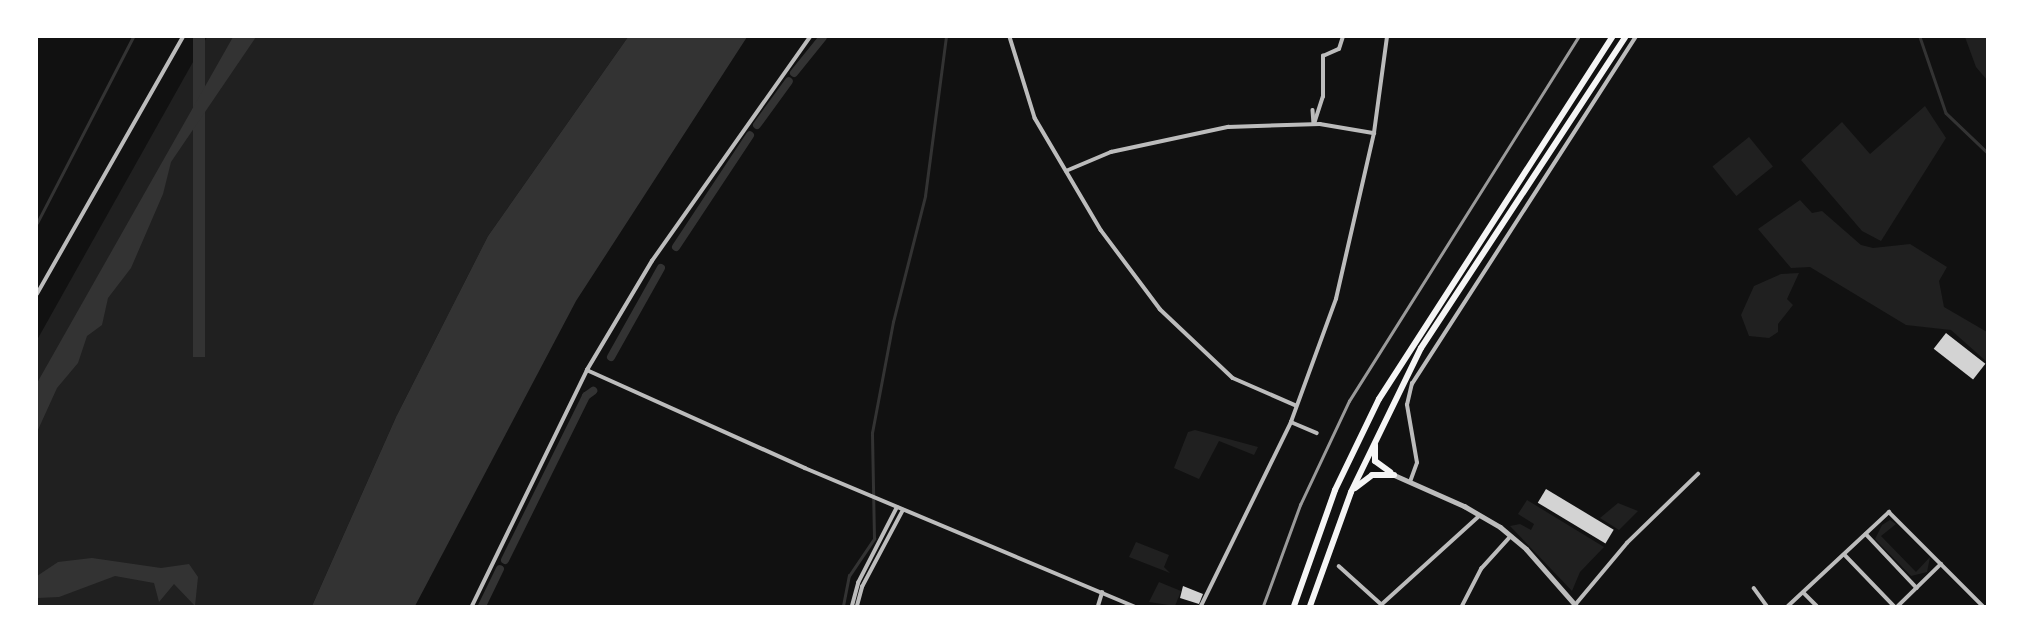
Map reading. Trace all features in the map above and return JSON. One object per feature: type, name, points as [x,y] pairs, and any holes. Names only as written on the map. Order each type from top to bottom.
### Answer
[{"type":"highway","points":[[1294,606],[1331,500],[1379,399],[1612,37]]},
{"type":"highway","points":[[1310,606],[1351,492],[1421,348],[1625,37]]},
{"type":"highway","points":[[1376,436],[1375,461],[1394,475]]},
{"type":"highway","points":[[1351,492],[1372,474],[1394,475]]},
{"type":"street","points":[[37,294],[183,37]]},
{"type":"street","points":[[472,606],[587,370],[652,261],[810,37]]},
{"type":"street","points":[[1010,37],[1030,107],[1114,250],[1173,323],[1233,378],[1295,405]]},
{"type":"street","points":[[1314,124],[1323,97],[1319,71],[1323,56],[1339,49],[1343,37]]},
{"type":"street","points":[[1201,606],[1291,422],[1336,299],[1374,134],[1387,37]]},
{"type":"street","points":[[1410,482],[1417,463],[1407,405],[1412,384],[1636,37]]},
{"type":"street","points":[[1313,110],[1314,124]]},
{"type":"street","points":[[1066,171],[1111,152],[1182,135],[1265,123],[1314,124],[1374,134]]},
{"type":"street","points":[[587,370],[903,510],[1134,606]]},
{"type":"street","points":[[1291,422],[1317,433]]},
{"type":"street","points":[[1394,475],[1481,515],[1511,536],[1575,606],[1627,543],[1698,474]]},
{"type":"street","points":[[855,606],[858,583],[897,507]]},
{"type":"street","points":[[855,606],[862,587],[903,510]]},
{"type":"street","points":[[1788,606],[1892,513],[1983,606]]},
{"type":"street","points":[[1339,566],[1381,606],[1481,515]]},
{"type":"street","points":[[1866,534],[1917,588]]},
{"type":"street","points":[[1462,606],[1481,569],[1511,536]]},
{"type":"street","points":[[1845,555],[1896,606],[1941,564]]},
{"type":"street","points":[[1755,588],[1767,606]]},
{"type":"street","points":[[1098,606],[1102,593]]},
{"type":"street","points":[[1804,593],[1817,606]]},
{"type":"shaded area","points":[[193,37],[205,37],[205,357],[193,357]]},
{"type":"shaded area","points":[[207,37],[628,37],[488,236],[396,417],[312,606],[37,606],[37,340]]},
{"type":"shaded area","points":[[233,37],[256,37],[171,162],[163,194],[131,268],[108,298],[102,325],[87,336],[78,363],[57,388],[37,432],[37,383]]},
{"type":"shaded area","points":[[628,37],[747,37],[576,301],[415,606],[312,606],[396,417],[488,236]]},
{"type":"shaded area","points":[[1965,37],[1987,37],[1987,80],[1976,67]]},
{"type":"shaded area","points":[[1925,106],[1946,138],[1881,241],[1862,231],[1801,160],[1842,122],[1870,154]]},
{"type":"shaded area","points":[[1749,137],[1773,167],[1736,196],[1712,167]]},
{"type":"shaded area","points":[[1800,200],[1812,213],[1822,211],[1861,245],[1873,248],[1910,244],[1947,267],[1939,281],[1944,307],[1987,332],[1987,362],[1951,330],[1906,325],[1810,267],[1791,268],[1758,229]]},
{"type":"shaded area","points":[[1799,273],[1787,299],[1793,305],[1778,324],[1778,332],[1769,338],[1749,336],[1741,315],[1754,286],[1781,274]]},
{"type":"shaded area","points":[[1195,430],[1258,447],[1254,455],[1219,441],[1199,479],[1174,468],[1188,432]]},
{"type":"shaded area","points":[[1527,500],[1604,547],[1580,572],[1572,591],[1510,526],[1520,524],[1531,530],[1534,524],[1518,514]]},
{"type":"shaded area","points":[[1618,503],[1638,511],[1619,530],[1600,518]]},
{"type":"shaded area","points":[[1890,520],[1896,524],[1881,536],[1916,572],[1930,557],[1927,572],[1911,576],[1875,539],[1882,525]]},
{"type":"shaded area","points":[[1136,542],[1169,555],[1164,567],[1170,573],[1129,557]]},
{"type":"shaded area","points":[[92,558],[161,568],[189,564],[198,577],[195,606],[174,584],[159,602],[154,583],[115,576],[59,597],[37,598],[37,576],[58,562]]},
{"type":"shaded area","points":[[1159,582],[1181,591],[1175,606],[1149,602]]},
{"type":"building","points":[[1946,333],[1985,364],[1973,380],[1934,349]]},
{"type":"building","points":[[1546,489],[1614,530],[1605,543],[1538,503]]},
{"type":"building","points":[[1183,586],[1203,594],[1199,604],[1180,598]]},
{"type":"waterway","points":[[37,223],[133,37]]},
{"type":"waterway","points":[[794,73],[823,37]]},
{"type":"waterway","points":[[843,606],[849,576],[874,539],[872,433],[893,322],[925,196],[946,37]]},
{"type":"waterway","points":[[1920,37],[1946,113],[1987,152]]},
{"type":"waterway","points":[[757,125],[789,81]]},
{"type":"waterway","points":[[676,247],[750,135]]},
{"type":"waterway","points":[[611,357],[661,268]]},
{"type":"waterway","points":[[505,560],[586,396],[593,391]]},
{"type":"waterway","points":[[482,606],[500,569]]},
{"type":"railway","points":[[1263,606],[1300,505],[1349,401],[1578,37]]}]
